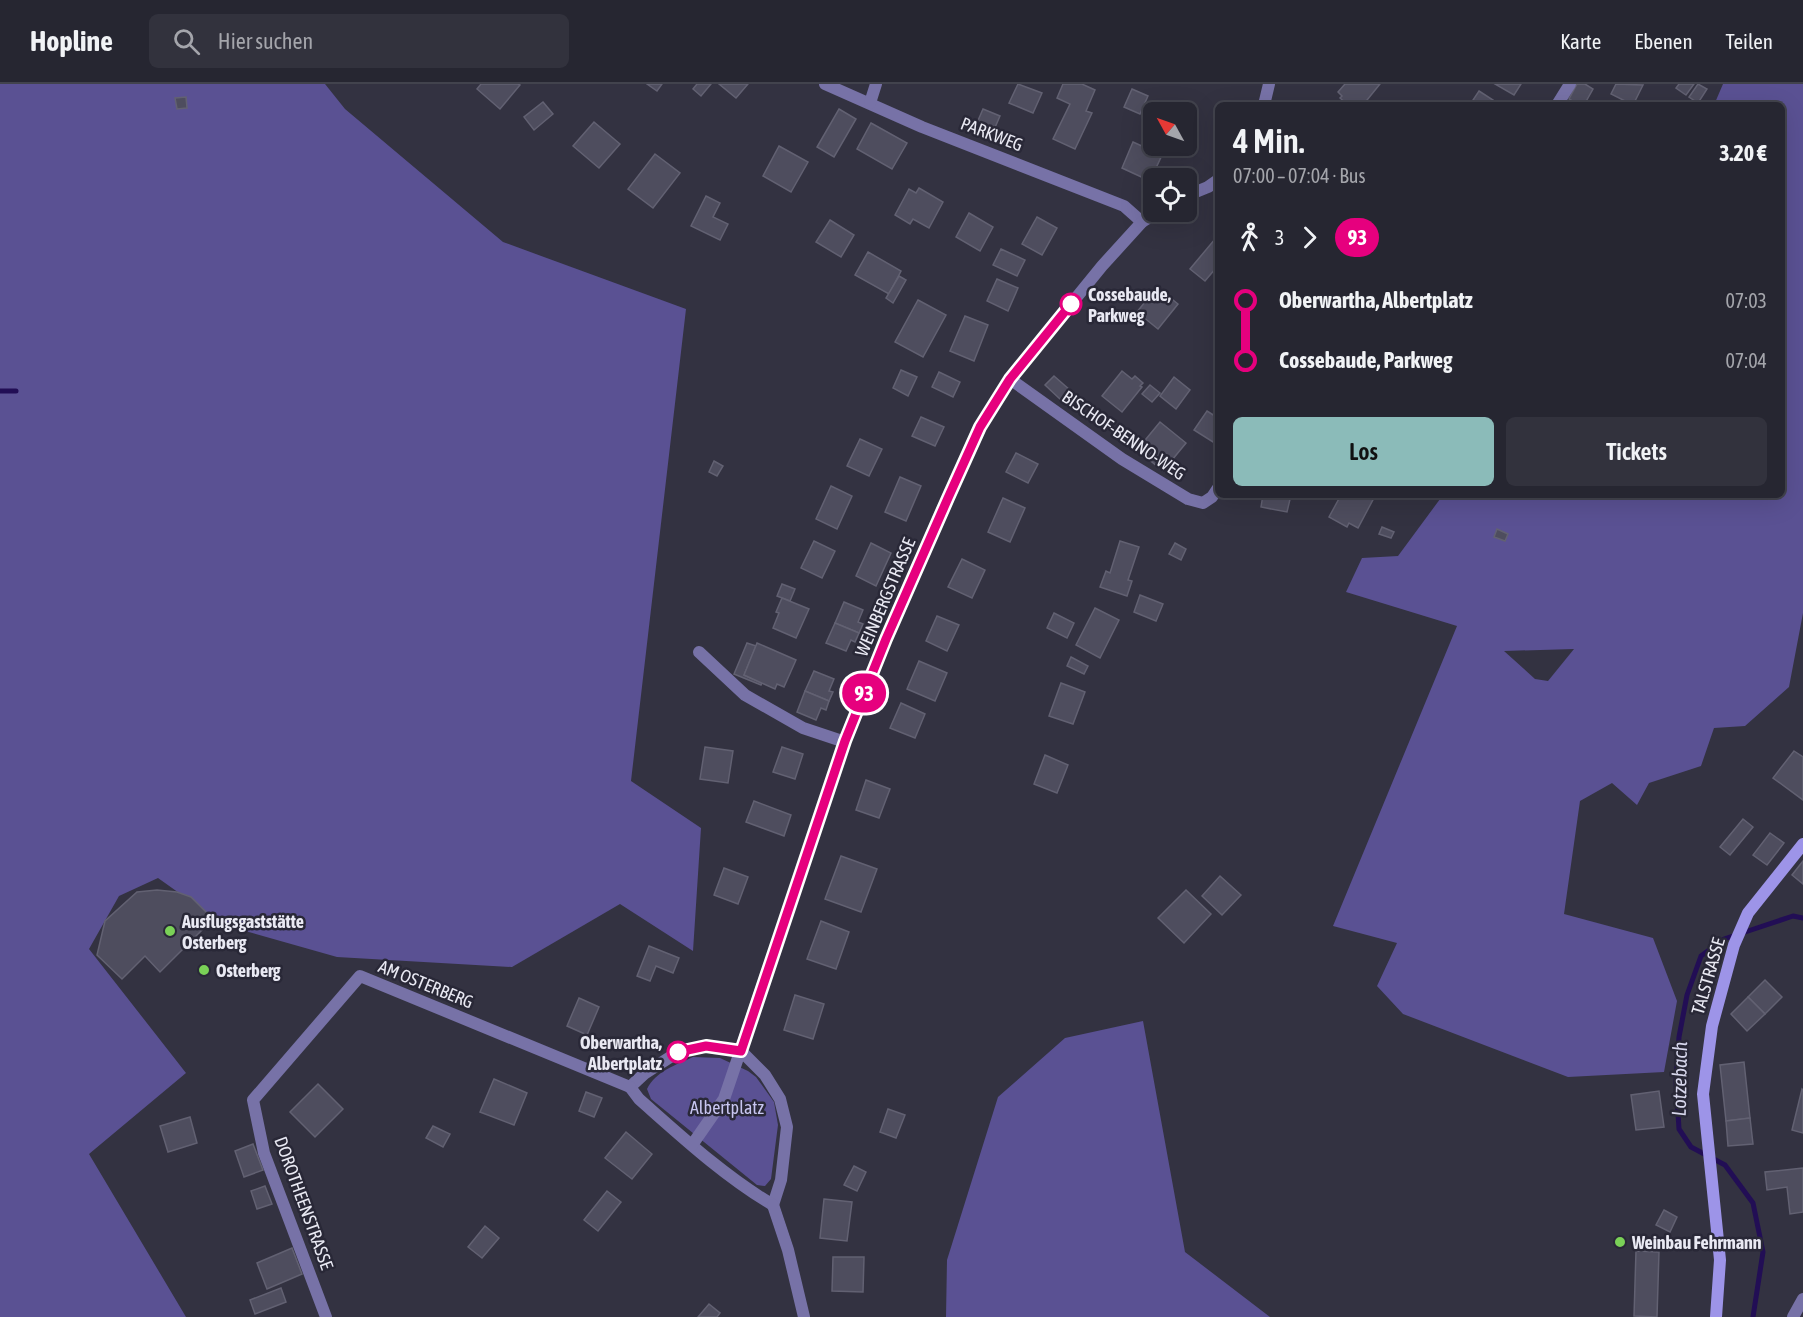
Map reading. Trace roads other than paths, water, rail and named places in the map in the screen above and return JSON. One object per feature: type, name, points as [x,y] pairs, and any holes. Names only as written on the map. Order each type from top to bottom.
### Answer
[{"type":"street","name":"PARKWEG","points":[[825,84],[922,127],[1124,206],[1142,222]]},
{"type":"street","points":[[870,104],[876,84]]},
{"type":"street","points":[[1265,102],[1269,84]]},
{"type":"street","points":[[1559,102],[1570,84]]},
{"type":"street","points":[[1197,192],[1215,182]]},
{"type":"street","name":"WEINBERGSTRASSE","points":[[741,1051],[845,741],[886,639],[980,427],[1010,379],[1102,266],[1142,222]]},
{"type":"street","name":"BISCHOF-BENNO-WEG","points":[[1010,379],[1122,459],[1188,499],[1203,503],[1215,492]]},
{"type":"street","points":[[699,652],[745,695],[803,728],[845,741]]},
{"type":"street","name":"TALSTRASSE","points":[[1716,1317],[1720,1260],[1703,1094],[1712,1026],[1734,945],[1748,913],[1803,844]]},
{"type":"street","name":"AM OSTERBERG","points":[[253,1100],[360,976],[630,1087]]},
{"type":"street","points":[[773,1205],[726,1174],[639,1099],[630,1087],[644,1074],[678,1052],[706,1046],[741,1051],[765,1075],[780,1099],[787,1127],[781,1180],[773,1205],[788,1250],[804,1317]]},
{"type":"street","points":[[692,1145],[724,1099],[741,1051]]},
{"type":"street","name":"DOROTHEENSTRASSE","points":[[253,1100],[264,1153],[326,1317]]},
{"type":"street","points":[[1793,1317],[1803,1299]]},
{"type":"waterway","points":[[0,391],[16,391]]},
{"type":"waterway","name":"Lotzebach","points":[[1753,1317],[1763,1252],[1753,1203],[1725,1165],[1691,1147],[1679,1129],[1676,1081],[1679,1037],[1687,995],[1701,956],[1724,939],[1793,916],[1803,918]]},
{"type":"place","name":"Cossebaude, Parkweg","points":[[1071,304]]},
{"type":"place","name":"Ausflugsgaststätte Osterberg","points":[[170,931]]},
{"type":"place","name":"Osterberg","points":[[204,970]]},
{"type":"place","name":"Oberwartha, Albertplatz","points":[[678,1052]]},
{"type":"place","name":"Weinbau Fehrmann","points":[[1620,1242]]},
{"type":"park label","name":"Albertplatz","points":[[727,1107]]}]
